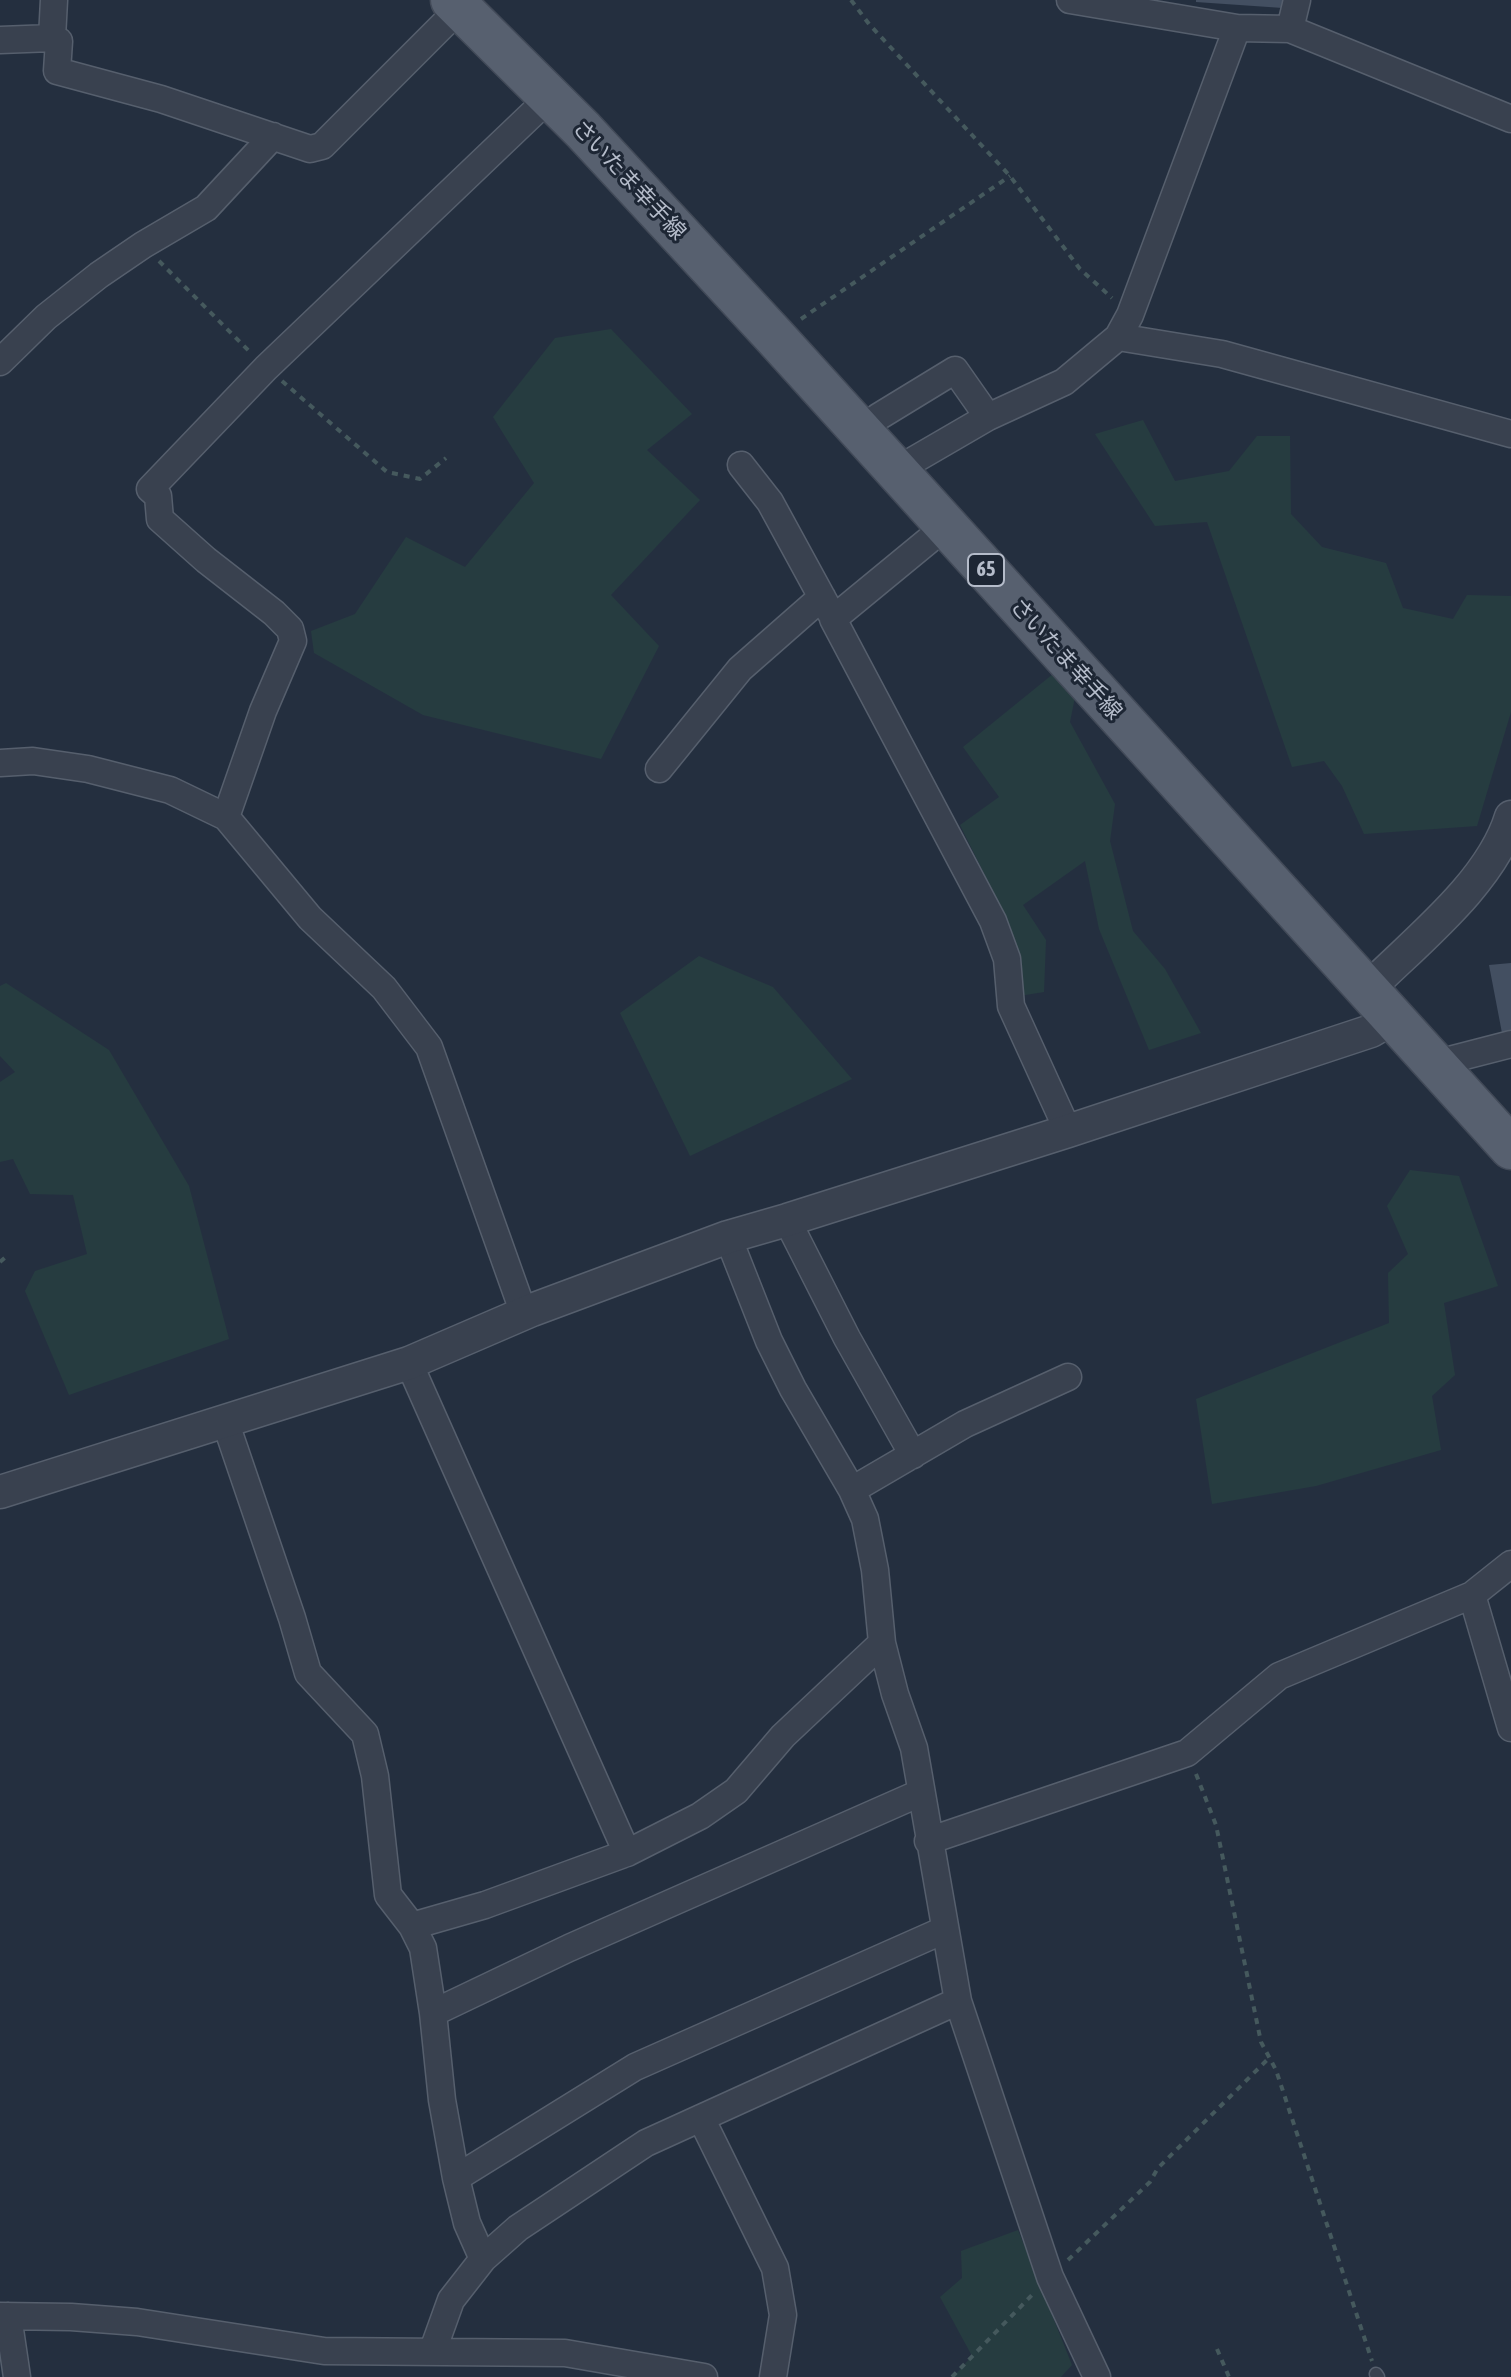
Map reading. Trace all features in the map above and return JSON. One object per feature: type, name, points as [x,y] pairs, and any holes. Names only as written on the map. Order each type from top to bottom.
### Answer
[{"type":"main road","name":"さいたま幸手線","points":[[456,4],[550,97],[775,337],[1511,1148]]},
{"type":"street","points":[[52,38],[54,0]]},
{"type":"street","points":[[1070,0],[1237,28],[1290,29],[1511,119]]},
{"type":"street","points":[[1290,29],[1297,0]]},
{"type":"street","points":[[0,40],[52,38],[59,41],[57,71],[161,99],[310,149],[322,146],[456,4]]},
{"type":"street","points":[[899,474],[914,460],[988,417],[1064,382],[1124,326],[1237,28]]},
{"type":"street","points":[[226,817],[263,711],[293,641],[290,629],[160,519],[158,496],[150,489],[266,368],[550,97]]},
{"type":"street","points":[[0,362],[46,317],[99,275],[206,208],[273,136]]},
{"type":"street","points":[[1124,326],[1511,434]]},
{"type":"street","points":[[861,432],[878,417],[955,370],[988,417]]},
{"type":"street","points":[[741,465],[770,502],[993,921],[1007,959],[1011,1006],[1068,1131]]},
{"type":"street","points":[[659,769],[740,669],[946,526]]},
{"type":"street","points":[[0,763],[33,761],[88,769],[170,790],[226,817],[310,918],[384,988],[429,1047],[524,1314]]},
{"type":"street","points":[[0,1492],[409,1363],[524,1314],[728,1237],[1068,1131],[1371,1031],[1380,1004],[1475,884],[1507,831],[1511,817]]},
{"type":"street","points":[[1439,1069],[1453,1059],[1511,1044]]},
{"type":"street","points":[[787,1220],[847,1338],[913,1455]]},
{"type":"street","points":[[728,1237],[775,1353],[865,1519],[875,1570],[882,1643],[895,1694],[914,1748],[958,2001],[1050,2277],[1097,2377]]},
{"type":"street","points":[[409,1363],[627,1853]]},
{"type":"street","points":[[852,1490],[965,1424],[1068,1377]]},
{"type":"street","points":[[225,1421],[308,1673],[365,1734],[375,1776],[388,1895],[412,1926],[423,1948],[442,2100],[456,2178],[467,2223],[483,2259]]},
{"type":"street","points":[[928,1841],[1187,1753],[1279,1676],[1472,1595],[1511,1564]]},
{"type":"street","points":[[1472,1595],[1511,1728]]},
{"type":"street","points":[[412,1926],[485,1905],[627,1853],[700,1816],[736,1791],[783,1736],[882,1643]]},
{"type":"street","points":[[433,2013],[569,1948],[920,1793]]},
{"type":"street","points":[[456,2178],[635,2067],[944,1930]]},
{"type":"street","points":[[433,2350],[451,2300],[483,2259],[518,2228],[646,2143],[958,2001]]},
{"type":"street","points":[[701,2118],[775,2268],[783,2315],[773,2377]]},
{"type":"street","points":[[17,2377],[4,2316],[137,2322],[324,2351],[565,2353],[704,2377]]},
{"type":"path","points":[[851,0],[869,24],[1010,176],[1124,326]]},
{"type":"path","points":[[775,337],[1010,176]]},
{"type":"path","points":[[0,1262],[7,1256]]},
{"type":"path","points":[[1187,1753],[1216,1825],[1261,2042],[1276,2070],[1377,2376]]},
{"type":"path","points":[[952,2377],[1050,2277],[1150,2182],[1158,2168],[1269,2058]]},
{"type":"path","points":[[1217,2349],[1229,2377]]},
{"type":"green space","points":[[611,329],[692,414],[647,450],[700,500],[611,595],[659,646],[601,759],[423,715],[314,653],[311,631],[355,614],[406,537],[465,567],[534,483],[493,417],[555,338]]},
{"type":"green space","points":[[1143,420],[1175,481],[1229,471],[1257,436],[1290,436],[1291,514],[1322,547],[1386,563],[1403,608],[1453,619],[1467,595],[1511,596],[1511,712],[1477,826],[1364,834],[1342,786],[1324,761],[1292,767],[1207,522],[1155,526],[1095,434]]},
{"type":"green space","points":[[1053,674],[1075,697],[1070,722],[1115,804],[1110,841],[1133,931],[1165,969],[1201,1033],[1149,1050],[1099,929],[1085,861],[1023,905],[1046,940],[1044,992],[1019,996],[1010,926],[960,825],[999,797],[963,747]]},
{"type":"green space","points":[[699,956],[773,987],[852,1079],[690,1156],[620,1013]]},
{"type":"green space","points":[[6,983],[109,1050],[189,1186],[229,1339],[69,1395],[25,1291],[35,1271],[87,1254],[73,1195],[30,1194],[13,1159],[0,1162],[0,1082],[15,1072],[0,1056],[0,986]]},
{"type":"green space","points":[[1410,1170],[1459,1176],[1498,1286],[1444,1303],[1455,1375],[1432,1396],[1441,1450],[1316,1486],[1212,1504],[1196,1399],[1389,1323],[1388,1273],[1408,1254],[1387,1206]]},
{"type":"green space","points":[[1018,2230],[1072,2365],[1061,2377],[953,2377],[972,2356],[940,2297],[962,2278],[961,2251]]},
{"type":"building","points":[[1283,0],[1283,8],[1196,2]]},
{"type":"building","points":[[1511,963],[1511,1031],[1502,1033],[1489,965]]}]
